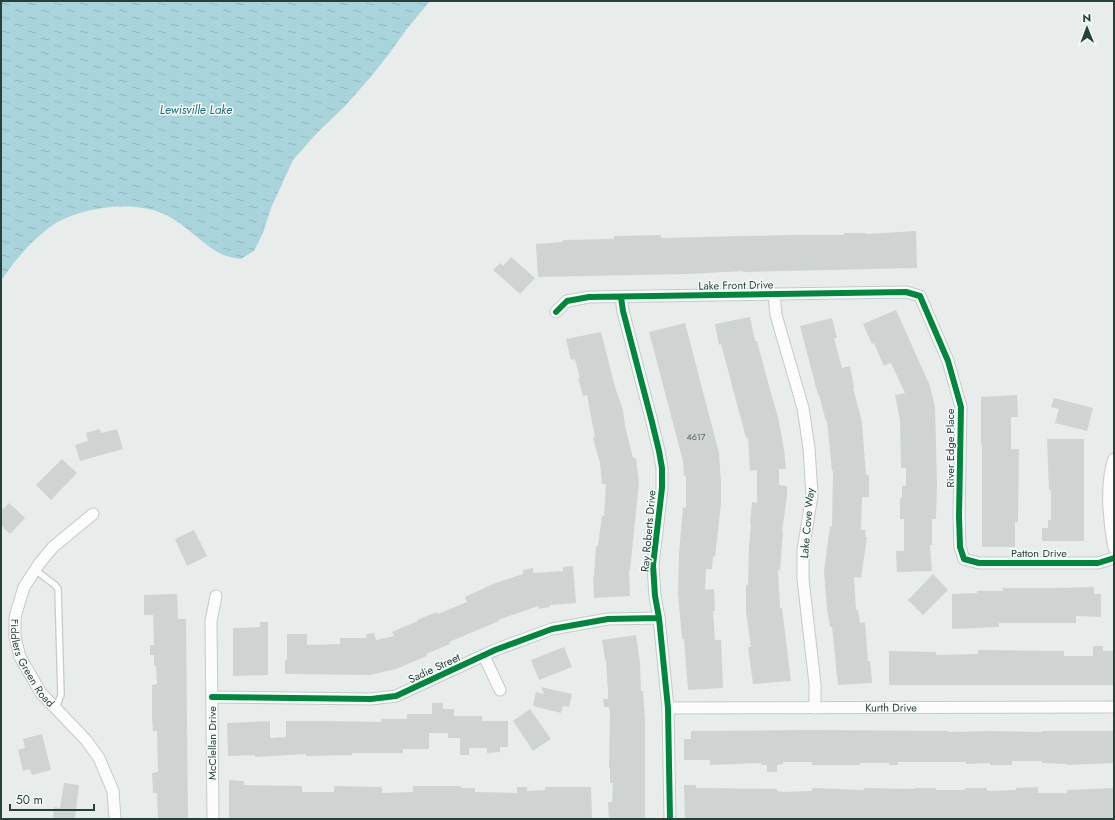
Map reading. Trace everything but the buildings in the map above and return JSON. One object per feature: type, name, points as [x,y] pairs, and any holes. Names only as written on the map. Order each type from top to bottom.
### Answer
[{"type":"street","name":"Lake Front Drive","points":[[556,312],[567,301],[589,297],[906,292],[920,296]]},
{"type":"street","name":"Lake Cove Way","points":[[774,294],[776,315],[803,408],[809,448],[812,495],[804,550],[803,579],[815,684],[815,708]]},
{"type":"street","name":"River Edge Place","points":[[920,296],[948,361],[961,407],[960,546],[964,559]]},
{"type":"street","name":"Ray Roberts Drive","points":[[621,297],[623,311],[654,429],[662,468],[662,488],[653,565],[655,596],[659,618],[668,708],[670,819]]},
{"type":"street","points":[[1114,459],[1111,467],[1112,496],[1109,523],[1114,548]]},
{"type":"street","name":"Fiddlers Green Road","points":[[92,514],[53,547],[24,587],[15,617],[15,637],[20,657],[41,693],[86,740],[99,758],[113,791],[115,819]]},
{"type":"street","name":"Patton Drive","points":[[964,559],[979,563],[1098,563],[1114,558]]},
{"type":"street","name":"McClellan Drive","points":[[213,819],[212,621],[216,596]]},
{"type":"street","name":"Sadie Street","points":[[212,697],[371,699],[396,696],[484,656],[552,629],[608,619],[659,618]]},
{"type":"street","points":[[484,656],[500,690]]},
{"type":"street","name":"Kurth Drive","points":[[668,708],[1114,707]]},
{"type":"lane","points":[[35,570],[58,589],[61,695],[56,708]]},
{"type":"water","name":"Lewisville Lake","points":[[1,1],[430,1],[369,79],[293,160],[271,208],[263,233],[254,251],[241,259],[225,256],[215,251],[181,224],[166,215],[139,207],[123,206],[106,208],[75,214],[50,227],[23,252],[1,281]]},
{"type":"cycle path","points":[[556,312],[567,301],[589,297],[906,292],[920,296],[948,361],[961,407],[959,516],[960,547],[964,559],[979,563],[1098,563],[1114,558]]},
{"type":"cycle path","points":[[621,297],[623,311],[652,422],[662,468],[662,488],[653,565],[655,596],[659,618],[668,708],[670,819]]},
{"type":"cycle path","points":[[212,697],[371,699],[396,696],[495,650],[552,629],[608,619],[659,618]]}]
